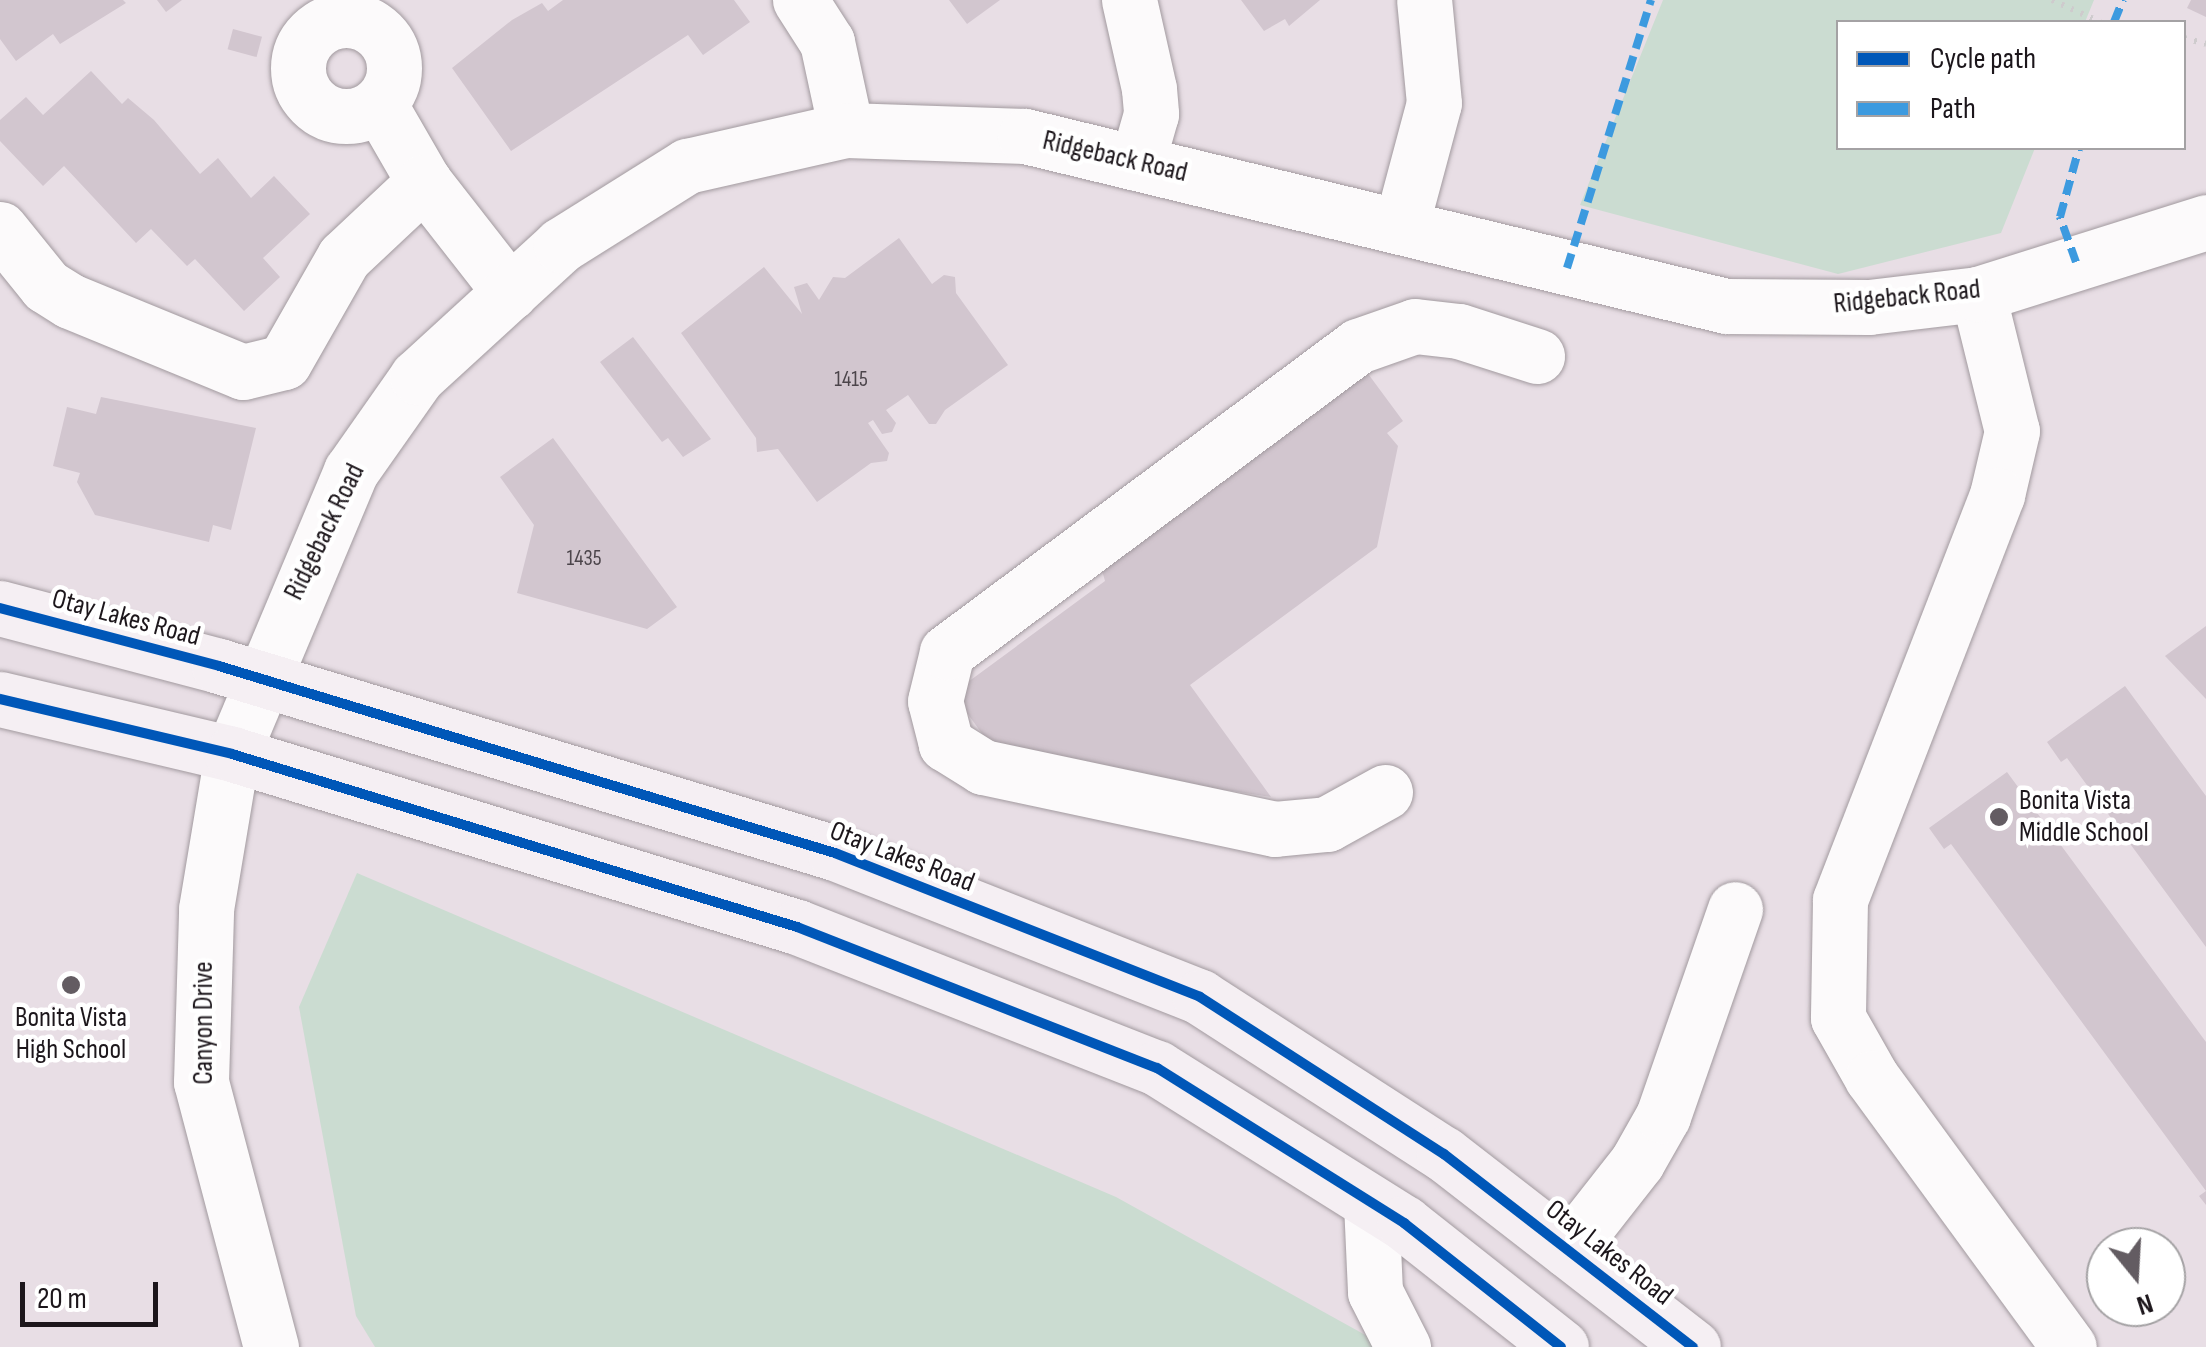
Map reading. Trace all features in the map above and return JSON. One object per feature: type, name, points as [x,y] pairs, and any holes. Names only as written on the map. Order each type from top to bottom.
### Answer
[{"type":"main road","name":"Otay Lakes Road","points":[[0,608],[261,679],[835,854],[1200,997],[1444,1154],[1693,1347]]},
{"type":"main road","points":[[0,699],[232,754],[798,927],[1156,1068],[1372,1203],[1562,1347]]},
{"type":"street","points":[[800,0],[828,42],[846,130]]},
{"type":"street","points":[[1129,0],[1150,89],[1138,163]]},
{"type":"street","points":[[1401,226],[1434,103],[1424,0]]},
{"type":"street","points":[[379,104],[424,182],[510,292]]},
{"type":"street","name":"Ridgeback Road","points":[[232,754],[350,471],[418,378],[561,245],[687,166],[846,130],[1026,136],[1726,306],[1868,307],[1978,294],[2206,222]]},
{"type":"street","points":[[0,230],[46,286],[70,301],[243,372],[264,372],[284,362],[344,257],[424,182]]},
{"type":"street","points":[[1978,294],[2012,431],[1997,495],[1840,900],[1838,1018],[1872,1078],[2069,1347]]},
{"type":"street","points":[[1385,792],[1326,824],[1275,829],[982,767],[946,744],[935,701],[947,652],[1358,346],[1415,326],[1459,330],[1536,356]]},
{"type":"street","name":"Canyon Drive","points":[[232,754],[206,909],[201,1082],[271,1347]]},
{"type":"street","points":[[1568,1250],[1637,1162],[1664,1116],[1735,909]]},
{"type":"street","points":[[1372,1203],[1375,1292],[1403,1347]]},
{"type":"path","points":[[2052,0],[2096,20]]},
{"type":"green space","points":[[1663,0],[2094,0],[2086,20],[1836,20],[1836,150],[2034,150],[2001,233],[1838,274],[1580,205]]},
{"type":"green space","points":[[357,873],[1116,1197],[1387,1347],[375,1347],[356,1316],[299,1007]]},
{"type":"building","points":[[0,0],[126,3],[60,44],[53,34],[16,61],[0,39]]},
{"type":"building","points":[[157,0],[182,0],[166,12]]},
{"type":"building","points":[[563,0],[734,0],[750,22],[703,55],[688,35],[511,151],[452,68],[512,20],[542,3],[548,11]]},
{"type":"building","points":[[949,0],[1000,0],[967,24]]},
{"type":"building","points":[[1241,0],[1320,0],[1289,26],[1285,19],[1264,31]]},
{"type":"building","points":[[2191,0],[2206,0],[2206,17],[2187,8]]},
{"type":"building","points":[[233,29],[262,37],[257,57],[228,49]]},
{"type":"building","points":[[91,71],[122,104],[128,98],[154,120],[200,174],[218,158],[251,198],[274,176],[310,214],[263,258],[280,277],[244,311],[195,259],[187,266],[151,229],[136,243],[64,166],[43,186],[0,141],[0,120],[26,97],[43,115]]},
{"type":"building","points":[[899,238],[932,284],[944,275],[955,277],[956,293],[1008,365],[945,410],[936,424],[929,424],[908,395],[886,410],[896,423],[892,432],[882,434],[873,420],[868,423],[889,453],[887,461],[871,463],[817,502],[778,449],[757,452],[756,438],[681,333],[764,267],[802,314],[794,287],[807,283],[819,300],[833,277],[845,278]]},
{"type":"building","points":[[633,337],[711,439],[683,457],[668,438],[662,442],[600,362]]},
{"type":"building","points":[[1366,371],[1403,421],[1387,433],[1398,446],[1377,547],[1190,685],[1271,797],[1226,790],[1189,818],[999,757],[962,706],[968,682],[1105,581],[1100,563]]},
{"type":"building","points":[[101,397],[256,428],[231,530],[213,525],[209,542],[95,515],[77,482],[80,473],[53,466],[67,407],[96,414]]},
{"type":"building","points":[[553,438],[677,607],[647,629],[517,593],[534,525],[500,477]]},
{"type":"building","points":[[2206,626],[2206,699],[2165,656]]},
{"type":"building","points":[[2125,686],[2206,796],[2206,947],[2067,758],[2061,762],[2047,742]]},
{"type":"building","points":[[2007,772],[2206,1042],[2206,1191],[1951,844],[1944,849],[1929,828]]},
{"type":"marked path","points":[[1567,268],[1651,0]]},
{"type":"marked path","points":[[2115,20],[2123,0]]},
{"type":"marked path","points":[[2076,262],[2060,217],[2078,150]]},
{"type":"cycle path","points":[[0,608],[219,666],[835,853],[1200,997],[1444,1154],[1693,1347]]},
{"type":"cycle path","points":[[0,699],[232,754],[797,927],[1157,1068],[1404,1223],[1561,1347]]},
{"type":"place","name":"Bonita Vista Middle School","points":[[1999,817]]},
{"type":"place","name":"Bonita Vista High School","points":[[71,985]]}]
